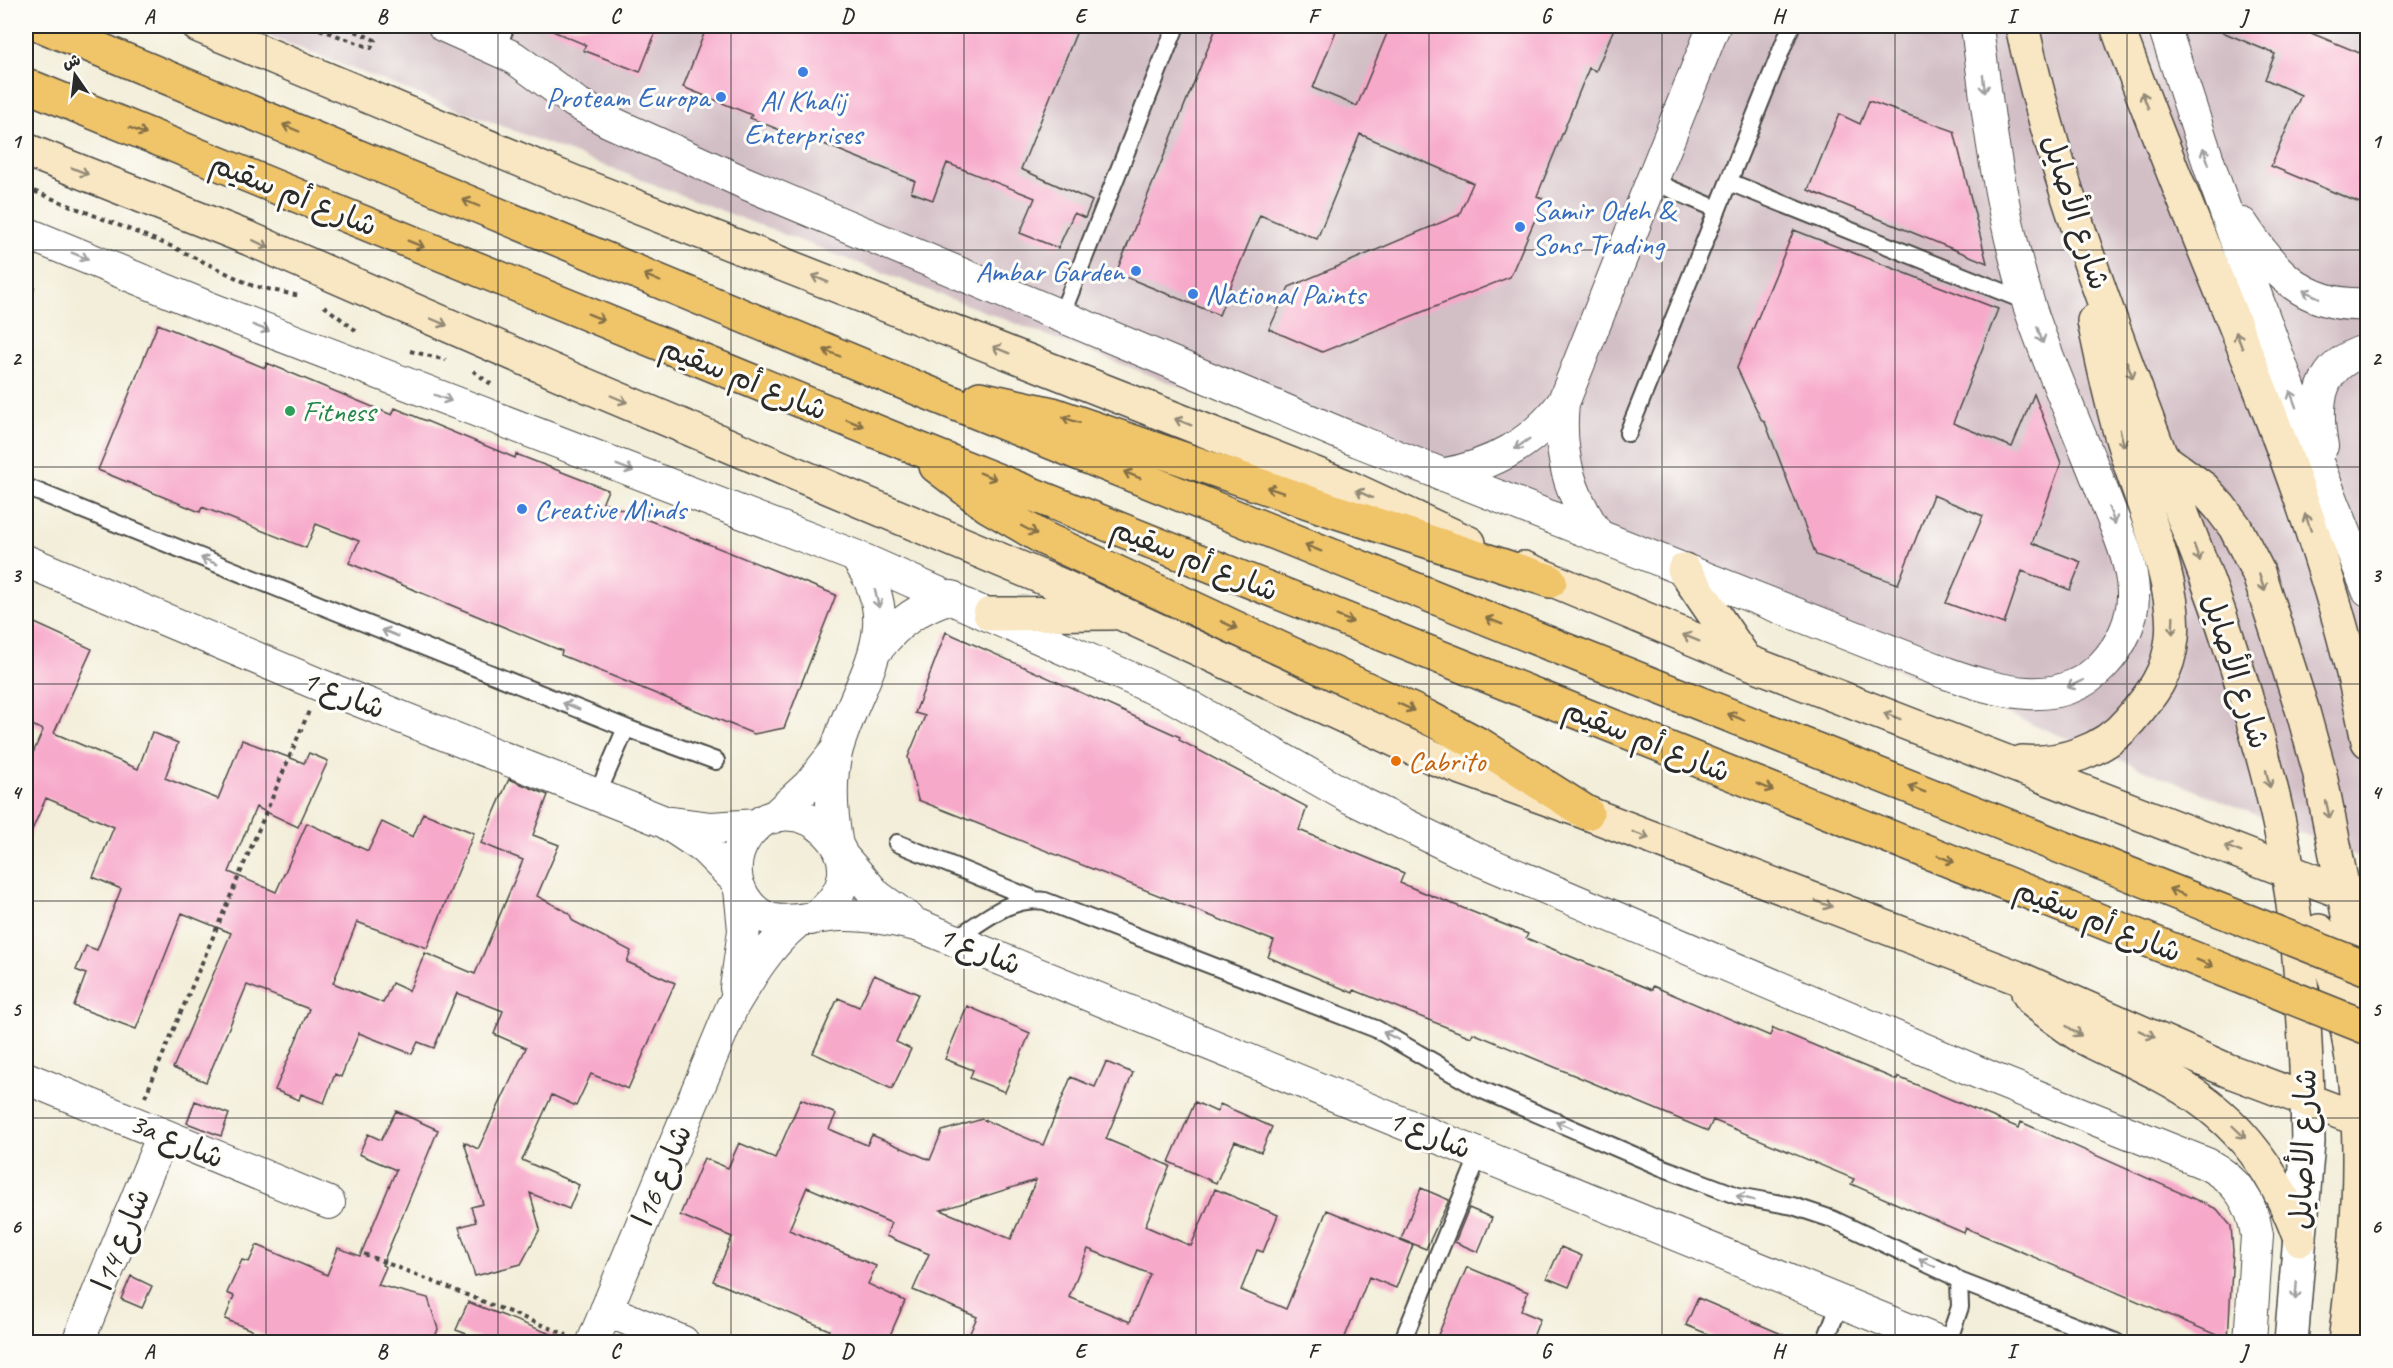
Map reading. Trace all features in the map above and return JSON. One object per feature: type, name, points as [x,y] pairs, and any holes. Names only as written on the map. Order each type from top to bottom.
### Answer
[{"type":"main road","name":"شارع أم سقيم","points":[[44,26],[924,391],[1548,643],[2367,969]]},
{"type":"main road","points":[[199,26],[571,181],[1346,486],[1550,581],[1746,661],[2356,897]]},
{"type":"main road","name":"شارع الأصايل","points":[[2022,26],[2053,145],[2081,236],[2229,640],[2264,760],[2288,871],[2303,990],[2307,1100]]},
{"type":"main road","points":[[2117,26],[2290,471],[2328,578],[2367,741]]},
{"type":"main road","name":"شارع أم سقيم","points":[[26,85],[914,447],[2367,1028]]},
{"type":"main road","points":[[26,150],[250,239],[565,376],[1060,585],[1434,758],[1587,813],[2016,977],[2227,1070],[2363,1121]]},
{"type":"main road","points":[[2006,760],[2043,762],[2062,759],[2097,747],[2120,732],[2156,691],[2166,666],[2172,639],[2173,612],[2168,586],[2123,443],[2105,375],[2081,236]]},
{"type":"main road","points":[[924,391],[1010,403],[1053,414],[1334,511],[1550,581]]},
{"type":"main road","points":[[914,447],[962,488],[1015,523],[1427,717],[1491,752],[1587,813]]},
{"type":"main road","points":[[2162,458],[2203,488],[2220,507],[2235,527],[2258,573],[2303,712],[2356,897],[2352,940],[2367,1014]]},
{"type":"main road","points":[[1684,570],[1746,661]]},
{"type":"main road","points":[[2328,578],[2367,654]]},
{"type":"main road","points":[[990,614],[1122,613]]},
{"type":"main road","points":[[2288,871],[2313,917],[2332,966],[2351,1040],[2363,1121],[2345,1342]]},
{"type":"main road","points":[[2016,977],[2033,1001],[2081,1036],[2183,1087],[2226,1119],[2248,1141],[2263,1161],[2290,1212],[2300,1239]]},
{"type":"street","points":[[444,26],[501,37],[575,102],[642,139],[1061,316],[1441,474],[1684,570],[1975,683],[2036,695],[2058,692],[2078,684],[2097,672],[2112,655],[2127,626],[2133,594],[2131,572],[2116,526],[2055,376],[2028,302],[2003,199],[1977,26]]},
{"type":"street","points":[[1598,535],[1579,505],[1566,472],[1561,426],[1563,403],[1714,26]]},
{"type":"street","points":[[2164,26],[2216,185],[2367,590]]},
{"type":"street","points":[[2216,185],[2265,259],[2292,284],[2327,300],[2367,304]]},
{"type":"street","points":[[26,233],[223,314],[855,556],[952,597],[1173,697],[1351,798],[1456,850],[1989,1077],[2220,1171],[2242,1193],[2250,1206],[2256,1228],[2250,1342]]},
{"type":"street","points":[[2329,491],[2319,429],[2318,400],[2331,372],[2343,361],[2367,350]]},
{"type":"street","points":[[1441,474],[1462,471],[1501,457],[1536,434],[1563,403]]},
{"type":"street","points":[[838,747],[809,785],[747,836],[739,850],[738,885],[749,905],[763,916],[780,922],[804,921],[834,900],[843,879],[840,848],[831,803],[838,747],[878,648],[880,630],[876,593],[864,567],[855,556]]},
{"type":"street","name":"شارع 1","points":[[26,561],[320,685],[665,822],[704,848],[738,885]]},
{"type":"street","points":[[878,648],[903,621],[934,602],[952,597]]},
{"type":"street","points":[[766,821],[791,814],[809,818],[825,827],[840,848]]},
{"type":"street","name":"شارع 1","points":[[665,822],[711,828],[766,821]]},
{"type":"street","name":"شارع 1","points":[[840,848],[877,896],[920,926]]},
{"type":"street","name":"شارع 16ا","points":[[732,1007],[743,951],[744,930],[738,885]]},
{"type":"street","name":"شارع 1","points":[[804,921],[866,915],[920,926],[1939,1342]]},
{"type":"street","name":"شارع 16ا","points":[[583,1340],[606,1310],[732,1007],[765,954],[804,921]]},
{"type":"street","name":"3a شارع","points":[[26,1078],[329,1203]]},
{"type":"street","name":"شارع الأصايل","points":[[2291,1342],[2308,1142],[2307,1100]]},
{"type":"street","name":"شارع 14ا","points":[[78,1342],[163,1134]]},
{"type":"street","points":[[606,1310],[683,1342]]},
{"type":"lane","points":[[1061,316],[1176,26]]},
{"type":"lane","points":[[1628,433],[1791,26]]},
{"type":"lane","points":[[1652,180],[1717,209]]},
{"type":"lane","points":[[1729,182],[2028,302]]},
{"type":"lane","points":[[26,487],[626,728],[716,761]]},
{"type":"lane","points":[[597,795],[626,728]]},
{"type":"lane","points":[[897,843],[1034,899],[1376,1029],[1401,1041],[1451,1073],[1501,1098],[1721,1191],[1755,1200],[1793,1206],[1833,1219],[1941,1269],[1959,1281],[2116,1342]]},
{"type":"lane","points":[[955,939],[1007,906],[1034,899]]},
{"type":"lane","points":[[1402,1342],[1479,1155]]},
{"type":"lane","points":[[1948,1342],[1960,1307],[1959,1281]]},
{"type":"lane","points":[[1825,1342],[1840,1303]]},
{"type":"path","points":[[311,26],[371,48],[375,40],[346,27]]},
{"type":"path","points":[[26,308],[34,285]]},
{"type":"path","points":[[135,1122],[320,685]]},
{"type":"path","points":[[364,1254],[583,1340]]},
{"type":"shaded area","points":[[241,26],[2367,26],[2367,860],[1548,528]]},
{"type":"building","points":[[541,26],[658,26],[640,72],[583,50],[586,45]]},
{"type":"building","points":[[707,26],[1079,26],[1021,169],[1092,201],[1085,218],[1074,213],[1058,248],[1020,233],[1035,198],[947,163],[933,200],[911,192],[915,181],[809,138],[807,141],[750,118],[752,115],[683,87]]},
{"type":"building","points":[[1217,26],[1338,26],[1313,88],[1357,106],[1390,26],[1615,26],[1596,71],[1589,68],[1537,196],[1544,199],[1510,277],[1322,352],[1269,329],[1289,287],[1459,215],[1473,183],[1360,134],[1317,239],[1260,215],[1219,315],[1116,273]]},
{"type":"building","points":[[2208,26],[2294,26],[2367,56],[2367,206],[2271,166],[2301,95],[2265,79],[2275,54]]},
{"type":"building","points":[[1869,101],[1954,131],[1987,263],[1808,190],[1839,114],[1860,124]]},
{"type":"building","points":[[1794,230],[1998,309],[1953,423],[2012,447],[2034,394],[2061,463],[2032,543],[2081,562],[2070,590],[2022,571],[2004,624],[1946,603],[1983,516],[1933,495],[1898,584],[1816,555],[1765,422],[1762,421],[1737,368]]},
{"type":"building","points":[[158,324],[265,368],[267,363],[392,415],[395,408],[515,458],[516,454],[608,490],[603,502],[836,595],[784,728],[754,734],[561,655],[562,651],[349,563],[359,541],[316,524],[306,548],[202,507],[200,512],[98,470]]},
{"type":"building","points":[[26,619],[92,649],[54,733],[138,769],[152,732],[178,743],[165,778],[218,799],[242,740],[304,763],[309,753],[328,761],[298,827],[256,807],[229,872],[276,892],[307,823],[368,851],[382,822],[413,837],[423,813],[474,833],[427,948],[357,922],[333,983],[383,1003],[392,983],[409,991],[425,953],[475,974],[523,860],[481,843],[509,779],[548,795],[533,835],[559,845],[537,896],[569,913],[573,921],[631,951],[627,962],[675,983],[628,1089],[591,1074],[576,1106],[552,1095],[522,1160],[579,1185],[569,1209],[530,1193],[540,1229],[521,1264],[475,1276],[459,1227],[476,1222],[471,1207],[483,1204],[464,1142],[478,1149],[526,1048],[494,1034],[503,1011],[457,993],[434,1048],[418,1042],[412,1054],[359,1033],[341,1077],[335,1074],[324,1103],[301,1094],[299,1100],[275,1090],[309,1009],[247,985],[206,1082],[173,1068],[231,933],[182,913],[136,1029],[74,1006],[86,974],[76,970],[86,946],[97,950],[121,889],[93,877],[114,827],[46,798],[26,844],[26,762],[29,762],[43,730],[26,722]]},
{"type":"building","points":[[946,632],[1180,737],[1179,740],[1307,807],[1299,830],[1404,873],[1400,883],[1528,934],[1526,938],[1652,990],[1653,986],[1770,1036],[1773,1028],[2019,1128],[2021,1122],[2217,1209],[2231,1226],[2233,1251],[2228,1340],[1966,1228],[1964,1233],[1851,1184],[1854,1179],[1713,1120],[1708,1131],[1473,1033],[1471,1037],[1354,990],[1353,993],[1268,957],[1274,941],[918,800],[908,757],[925,716],[915,713]]},
{"type":"building","points":[[874,975],[918,994],[896,1042],[911,1049],[892,1089],[813,1053],[838,998],[859,1007]]},
{"type":"building","points":[[967,1006],[1030,1033],[1005,1092],[970,1078],[973,1070],[945,1059]]},
{"type":"building","points":[[1106,1062],[1133,1073],[1106,1139],[1170,1166],[1145,1226],[1191,1246],[1215,1189],[1278,1215],[1263,1252],[1257,1250],[1241,1290],[1286,1309],[1327,1210],[1413,1245],[1396,1288],[1369,1277],[1343,1342],[966,1342],[977,1317],[913,1290],[929,1254],[886,1236],[891,1223],[807,1187],[789,1230],[876,1266],[868,1284],[905,1301],[887,1342],[824,1342],[829,1330],[713,1281],[732,1237],[680,1215],[704,1158],[728,1168],[739,1143],[775,1158],[801,1099],[836,1114],[829,1129],[867,1145],[872,1135],[930,1160],[942,1131],[982,1119],[1043,1145],[1071,1077],[1095,1087]],"holes":[[[1036,1180],[1011,1239],[941,1210]],[[1088,1249],[1150,1274],[1130,1322],[1069,1297]]]},
{"type":"building","points":[[195,1101],[229,1114],[221,1136],[187,1123]]},
{"type":"building","points":[[1195,1102],[1217,1112],[1220,1104],[1272,1127],[1261,1152],[1235,1141],[1216,1183],[1169,1162]]},
{"type":"building","points":[[396,1111],[438,1130],[382,1265],[386,1267],[378,1285],[428,1298],[438,1329],[433,1342],[280,1342],[225,1319],[234,1296],[227,1293],[242,1260],[249,1262],[257,1245],[327,1275],[338,1248],[360,1256],[396,1170],[359,1154],[368,1134],[381,1140]]},
{"type":"building","points":[[1421,1188],[1449,1200],[1426,1249],[1401,1239]]},
{"type":"building","points":[[1469,1208],[1492,1218],[1478,1252],[1455,1242]]},
{"type":"building","points":[[1561,1247],[1582,1256],[1569,1287],[1547,1278]]},
{"type":"building","points":[[1467,1267],[1528,1292],[1521,1311],[1540,1319],[1531,1342],[1435,1342]]},
{"type":"building","points":[[131,1276],[152,1286],[142,1308],[121,1299]]},
{"type":"building","points":[[1698,1298],[1800,1342],[1727,1342],[1686,1325]]},
{"type":"building","points":[[468,1302],[569,1341],[488,1342],[456,1330]]},
{"type":"place","name":"Al Khalij Enterprises","points":[[803,72]]},
{"type":"place","name":"Proteam Europa","points":[[721,97]]},
{"type":"place","name":"Samir Odeh & Sons Trading","points":[[1520,227]]},
{"type":"place","name":"Ambar Garden","points":[[1136,271]]},
{"type":"place","name":"National Paints","points":[[1193,294]]},
{"type":"place","name":"Fitness","points":[[290,411]]},
{"type":"place","name":"Creative Minds","points":[[522,509]]},
{"type":"place","name":"Cabrito","points":[[1396,761]]}]
